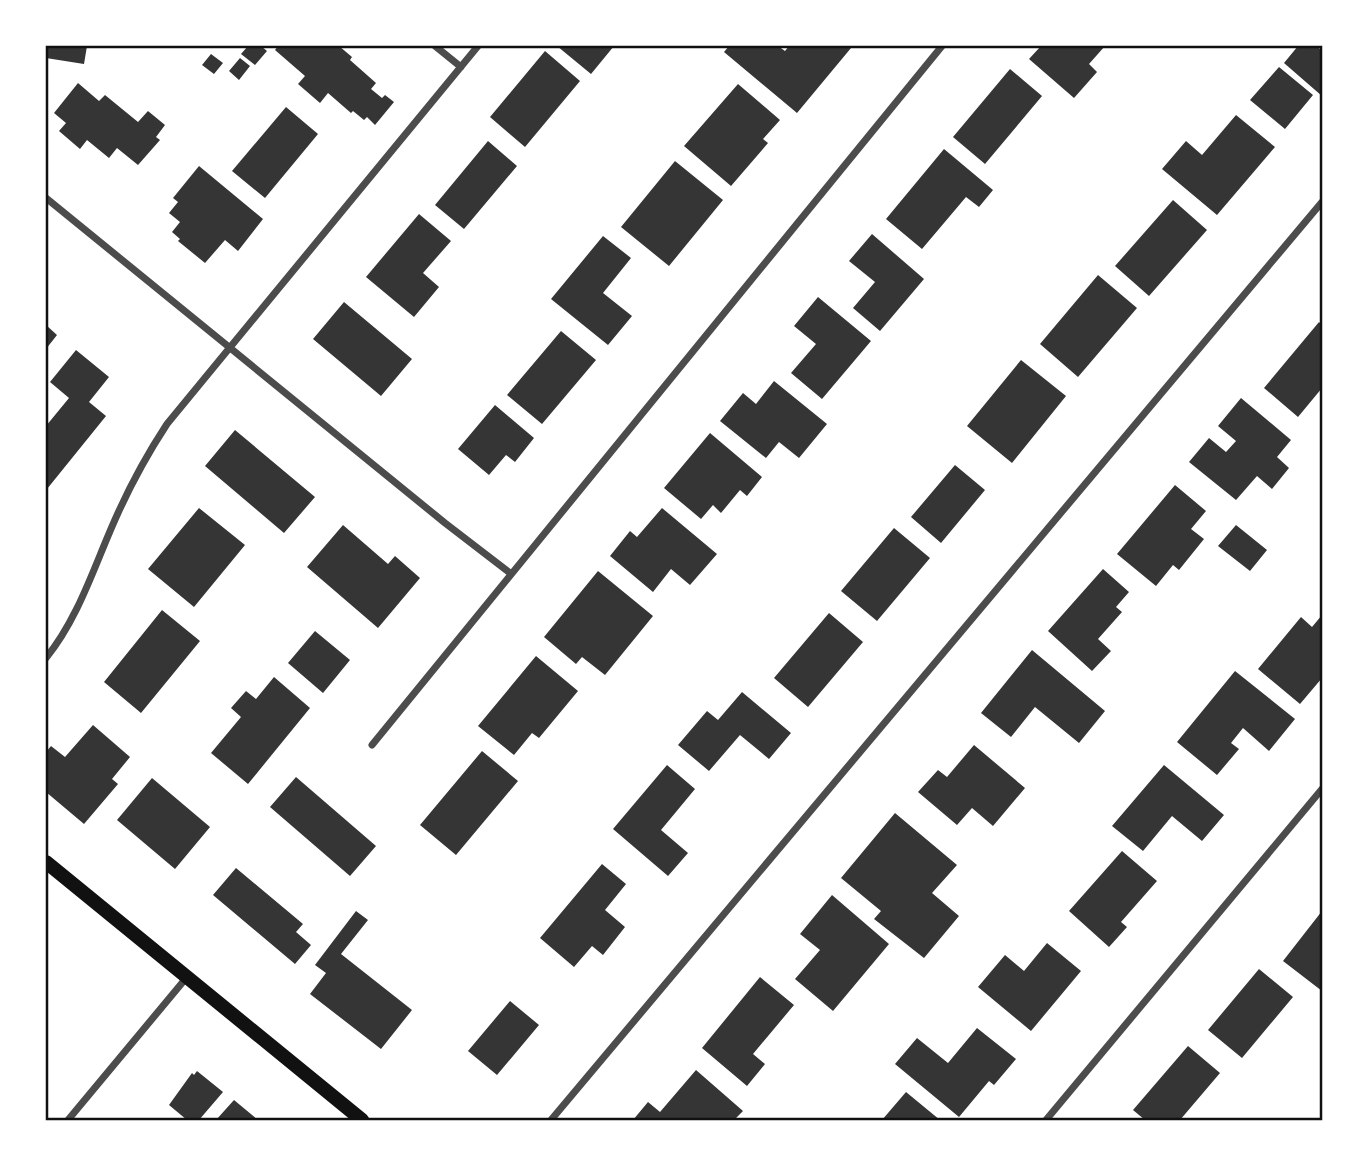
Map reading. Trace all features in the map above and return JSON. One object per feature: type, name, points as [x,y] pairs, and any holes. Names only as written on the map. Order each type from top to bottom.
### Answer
[{"type":"main road","points":[[46,862],[362,1121]]},
{"type":"street","points":[[435,46],[461,66]]},
{"type":"street","points":[[46,658],[74,616],[118,512],[145,459],[167,424],[478,46]]},
{"type":"street","points":[[372,745],[942,46]]},
{"type":"street","points":[[46,198],[510,573]]},
{"type":"street","points":[[551,1121],[1322,202]]},
{"type":"street","points":[[1046,1121],[1322,789]]},
{"type":"street","points":[[68,1121],[187,976]]},
{"type":"building","points":[[47,46],[87,46],[84,64],[46,58]]},
{"type":"building","points":[[248,46],[261,46],[267,51],[255,65],[241,54]]},
{"type":"building","points":[[278,46],[339,46],[352,57],[350,60],[376,83],[371,89],[382,98],[385,95],[394,102],[375,125],[367,117],[364,120],[353,111],[351,113],[328,93],[320,103],[298,84],[305,76],[275,50]]},
{"type":"building","points":[[557,46],[614,46],[591,74]]},
{"type":"building","points":[[729,46],[778,46],[785,51],[789,46],[851,48],[797,113],[724,52]]},
{"type":"building","points":[[1041,46],[1105,46],[1089,64],[1097,72],[1074,98],[1029,59]]},
{"type":"building","points":[[1298,46],[1317,46],[1322,51],[1322,96],[1284,63]]},
{"type":"building","points":[[545,51],[580,81],[525,147],[490,117]]},
{"type":"building","points":[[211,54],[223,63],[214,74],[202,65]]},
{"type":"building","points":[[240,58],[250,66],[239,80],[229,71]]},
{"type":"building","points":[[1279,67],[1313,95],[1285,129],[1250,100]]},
{"type":"building","points":[[1010,69],[1042,96],[985,164],[953,137]]},
{"type":"building","points":[[78,83],[99,101],[105,95],[138,122],[148,111],[165,125],[156,137],[160,140],[138,165],[117,148],[109,158],[87,140],[80,149],[59,131],[66,123],[54,113]]},
{"type":"building","points":[[738,84],[780,120],[763,139],[768,143],[731,186],[684,146]]},
{"type":"building","points":[[286,107],[318,134],[265,198],[232,171]]},
{"type":"building","points":[[1236,115],[1275,147],[1217,215],[1162,169],[1186,141],[1202,155]]},
{"type":"building","points":[[488,141],[517,166],[464,229],[435,205]]},
{"type":"building","points":[[944,149],[993,190],[979,207],[966,197],[922,249],[886,219]]},
{"type":"building","points":[[675,161],[723,200],[669,266],[621,227]]},
{"type":"building","points":[[199,166],[263,219],[238,251],[225,240],[205,263],[178,241],[180,239],[172,232],[180,222],[169,213],[178,202],[173,198]]},
{"type":"building","points":[[1173,200],[1207,230],[1149,296],[1115,266]]},
{"type":"building","points":[[419,214],[451,241],[423,273],[439,287],[414,317],[366,277]]},
{"type":"building","points":[[872,234],[924,279],[880,331],[853,308],[875,282],[849,261]]},
{"type":"building","points":[[603,236],[631,258],[603,293],[632,316],[608,345],[551,299]]},
{"type":"building","points":[[1098,275],[1137,308],[1078,377],[1040,344]]},
{"type":"building","points":[[818,297],[871,341],[822,399],[791,373],[816,344],[794,326]]},
{"type":"building","points":[[344,302],[412,359],[381,396],[313,339]]},
{"type":"building","points":[[1319,322],[1322,325],[1322,388],[1298,417],[1264,388]]},
{"type":"building","points":[[46,325],[57,335],[46,349]]},
{"type":"building","points":[[561,331],[596,360],[542,424],[507,395]]},
{"type":"building","points":[[76,350],[109,377],[89,402],[106,416],[47,489],[46,426],[69,398],[50,382]]},
{"type":"building","points":[[1021,360],[1066,396],[1012,463],[967,426]]},
{"type":"building","points":[[774,381],[827,424],[799,458],[779,442],[766,458],[720,421],[743,393],[756,404]]},
{"type":"building","points":[[1241,398],[1291,440],[1277,457],[1289,468],[1272,489],[1257,476],[1236,500],[1189,462],[1209,438],[1226,452],[1236,441],[1218,426]]},
{"type":"building","points":[[495,405],[534,438],[515,462],[506,455],[489,475],[458,449]]},
{"type":"building","points":[[235,430],[315,497],[284,533],[205,466]]},
{"type":"building","points":[[710,433],[762,477],[747,496],[740,490],[721,513],[713,505],[701,519],[664,488]]},
{"type":"building","points":[[955,465],[985,490],[941,543],[911,517]]},
{"type":"building","points":[[1175,485],[1206,511],[1191,529],[1204,539],[1179,570],[1173,565],[1156,586],[1117,554]]},
{"type":"building","points":[[199,508],[245,545],[194,607],[148,569]]},
{"type":"building","points":[[662,508],[717,554],[690,585],[671,569],[653,592],[610,556],[630,531],[637,537]]},
{"type":"building","points":[[343,525],[388,564],[395,556],[420,578],[378,628],[307,567]]},
{"type":"building","points":[[1236,525],[1267,550],[1250,571],[1218,546]]},
{"type":"building","points":[[894,528],[930,558],[877,621],[841,591]]},
{"type":"building","points":[[1103,569],[1129,592],[1116,607],[1122,612],[1098,639],[1111,651],[1092,671],[1048,631]]},
{"type":"building","points":[[598,571],[653,616],[605,675],[582,657],[576,664],[544,637]]},
{"type":"building","points":[[162,610],[200,641],[141,713],[104,682]]},
{"type":"building","points":[[829,613],[863,642],[808,707],[774,678]]},
{"type":"building","points":[[1322,615],[1322,678],[1300,704],[1258,669],[1301,617],[1312,627]]},
{"type":"building","points":[[315,631],[350,660],[323,693],[288,663]]},
{"type":"building","points":[[1032,650],[1105,711],[1079,743],[1035,707],[1011,737],[981,713]]},
{"type":"building","points":[[536,656],[578,691],[539,738],[532,733],[514,755],[478,726]]},
{"type":"building","points":[[1235,671],[1295,719],[1269,751],[1243,728],[1231,743],[1239,749],[1217,775],[1177,742]]},
{"type":"building","points":[[274,677],[310,708],[248,784],[211,753],[241,717],[231,708],[246,691],[256,699]]},
{"type":"building","points":[[742,692],[791,733],[769,759],[740,735],[709,771],[678,745],[707,711],[718,720]]},
{"type":"building","points":[[93,725],[130,757],[112,779],[118,784],[84,824],[46,792],[46,752],[51,746],[65,757]]},
{"type":"building","points":[[974,745],[1025,788],[993,826],[972,808],[957,825],[918,792],[938,770],[947,777]]},
{"type":"building","points":[[482,751],[518,781],[456,855],[420,825]]},
{"type":"building","points":[[667,765],[695,789],[661,830],[688,853],[668,876],[613,829]]},
{"type":"building","points":[[1164,765],[1224,815],[1202,841],[1172,816],[1143,851],[1112,826]]},
{"type":"building","points":[[296,777],[376,846],[350,876],[270,807]]},
{"type":"building","points":[[152,778],[210,827],[175,869],[117,820]]},
{"type":"building","points":[[895,813],[957,865],[932,893],[959,916],[924,958],[874,919],[881,911],[841,878]]},
{"type":"building","points":[[1122,851],[1157,881],[1121,922],[1127,927],[1109,947],[1069,911]]},
{"type":"building","points":[[602,864],[626,884],[605,910],[625,927],[603,955],[592,946],[574,967],[540,938]]},
{"type":"building","points":[[236,868],[303,924],[296,932],[311,945],[295,964],[213,895]]},
{"type":"building","points":[[832,895],[889,944],[833,1011],[795,979],[820,950],[800,934]]},
{"type":"building","points":[[356,911],[368,920],[341,954],[412,1010],[381,1049],[310,994],[326,973],[315,965]]},
{"type":"building","points":[[1322,911],[1322,991],[1283,961]]},
{"type":"building","points":[[1047,943],[1081,971],[1031,1031],[978,987],[1005,955],[1024,971]]},
{"type":"building","points":[[1259,969],[1293,997],[1242,1058],[1208,1030]]},
{"type":"building","points":[[760,977],[794,1005],[753,1054],[765,1064],[747,1086],[702,1048]]},
{"type":"building","points":[[510,1001],[539,1025],[497,1075],[468,1051]]},
{"type":"building","points":[[977,1028],[1016,1059],[994,1085],[989,1081],[959,1117],[895,1064],[917,1038],[948,1063]]},
{"type":"building","points":[[1188,1046],[1220,1073],[1180,1120],[1145,1120],[1133,1110]]},
{"type":"building","points":[[696,1070],[743,1111],[734,1120],[633,1120],[648,1102],[660,1112]]},
{"type":"building","points":[[197,1071],[223,1092],[199,1120],[187,1120],[169,1105],[192,1073],[194,1075]]},
{"type":"building","points":[[906,1092],[940,1120],[882,1120]]},
{"type":"building","points":[[234,1100],[258,1120],[216,1120]]}]
